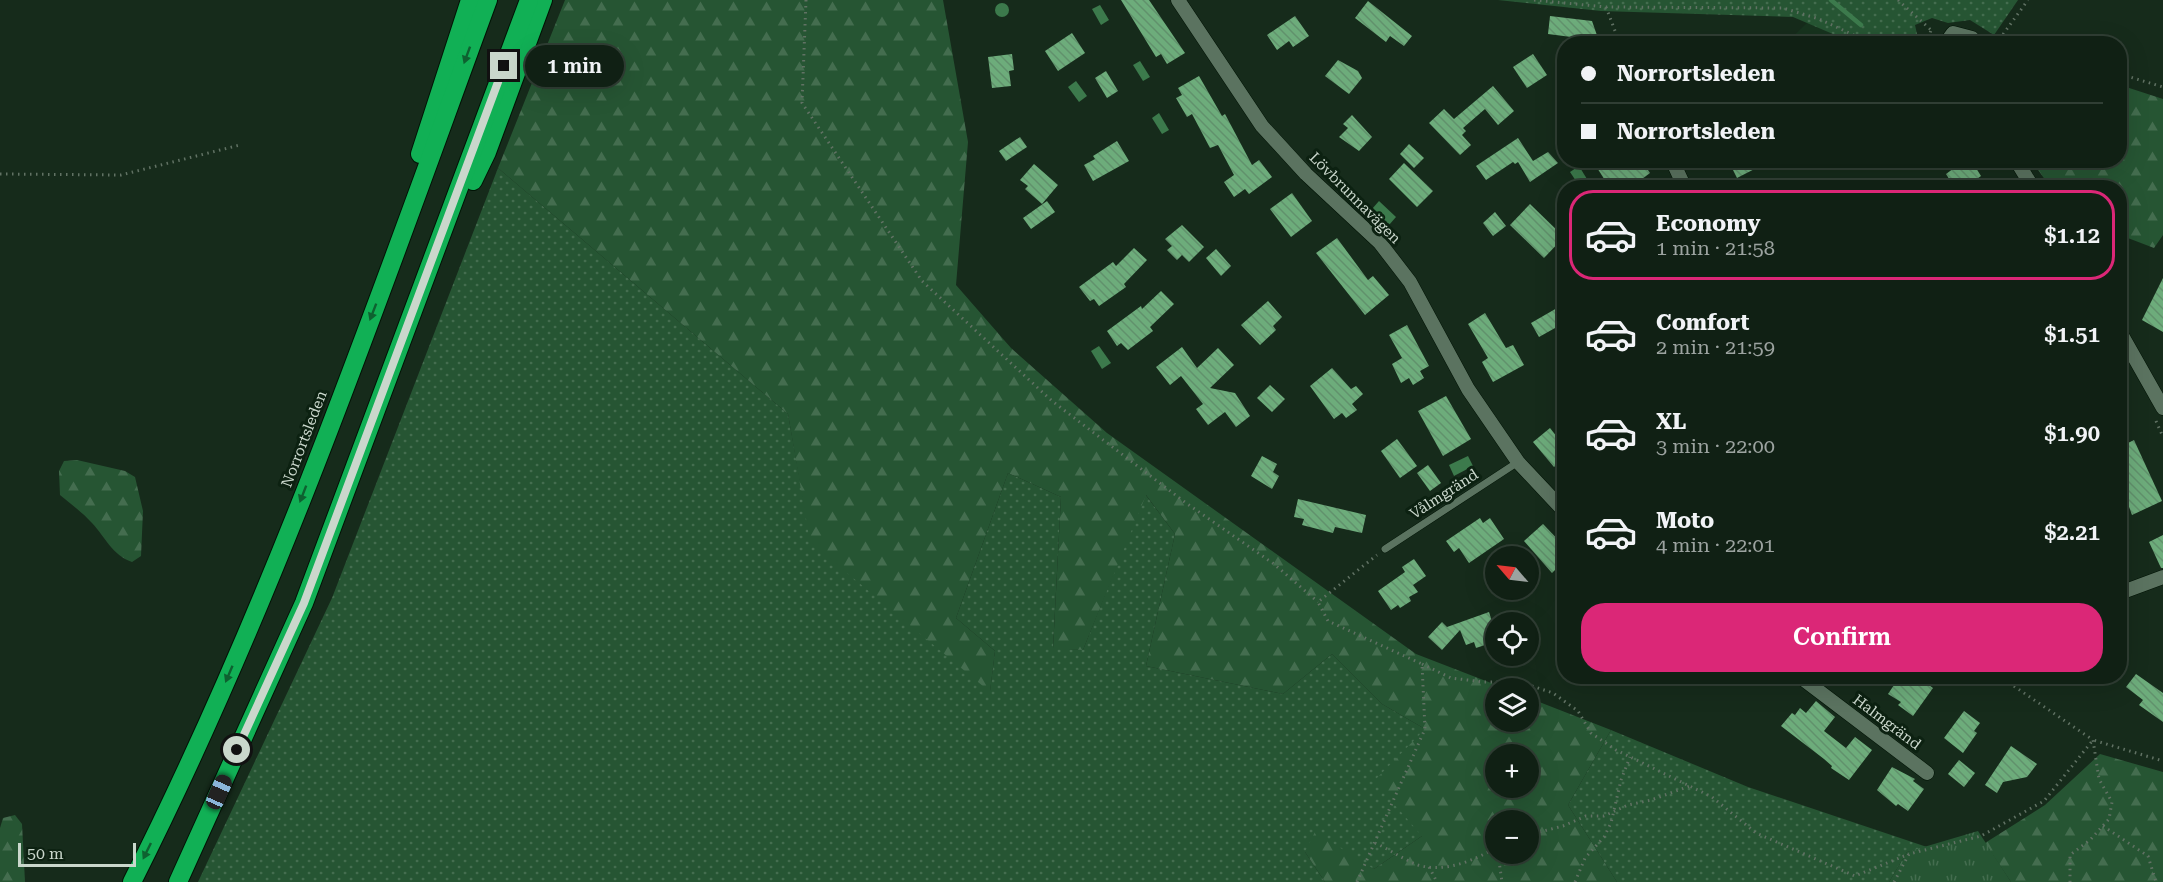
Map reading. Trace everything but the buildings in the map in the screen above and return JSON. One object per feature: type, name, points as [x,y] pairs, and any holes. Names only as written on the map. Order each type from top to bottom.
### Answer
[{"type":"highway","points":[[393,257],[427,128],[470,0]]},
{"type":"highway","name":"Norrortsleden","points":[[132,882],[209,721],[268,582],[393,257],[488,0]]},
{"type":"highway","points":[[178,882],[304,603],[529,0]]},
{"type":"highway","points":[[431,266],[487,152],[543,0]]},
{"type":"street","name":"Lövbrunnavägen","points":[[1178,0],[1262,126],[1306,174],[1380,243],[1410,282],[1468,389],[1518,462],[1557,504]]},
{"type":"street","points":[[1951,36],[1953,33],[1964,36]]},
{"type":"street","points":[[2127,344],[2163,408]]},
{"type":"street","points":[[2127,590],[2163,577]]},
{"type":"street","name":"Halmgränd","points":[[1810,684],[1927,773]]},
{"type":"lane","name":"Vålmgränd","points":[[1385,549],[1518,462]]},
{"type":"path","points":[[806,0],[802,103],[922,281],[1052,401],[1186,503],[1274,564],[1318,602],[1328,621],[1451,678],[1484,682],[1520,682],[1553,693],[1578,711],[1591,733],[1630,757],[1712,797],[1756,833],[1855,876],[1909,854],[1981,836],[2044,801],[2093,740]]},
{"type":"path","points":[[1534,0],[1605,7],[1784,8],[1819,19],[1856,36]]},
{"type":"path","points":[[1898,0],[1931,30],[1929,36]]},
{"type":"path","points":[[2002,36],[2028,0]]},
{"type":"path","points":[[1605,7],[1617,36]]},
{"type":"path","points":[[2127,76],[2163,87]]},
{"type":"path","points":[[0,174],[121,175],[240,145]]},
{"type":"path","points":[[1318,602],[1385,549]]},
{"type":"path","points":[[1357,882],[1425,729],[1422,664]]},
{"type":"path","points":[[2011,684],[2093,740],[2163,761]]},
{"type":"path","points":[[2070,882],[2070,855],[2090,840],[2109,819],[2112,802],[2099,779],[2093,740]]},
{"type":"path","points":[[1575,882],[1585,858],[1604,837],[1615,811],[1621,780],[1630,757]]},
{"type":"path","points":[[1539,832],[1563,826],[1586,816],[1604,816],[1690,786]]},
{"type":"path","points":[[2103,826],[2148,856],[2156,882]]},
{"type":"path","points":[[1375,842],[1416,864],[1439,869],[1473,860],[1485,854]]},
{"type":"path","points":[[1894,882],[1909,854]]},
{"type":"path","points":[[1499,864],[1502,882]]},
{"type":"path","points":[[1430,867],[1437,882]]},
{"type":"shaded area","points":[[999,3],[1005,3],[1009,10],[1005,17],[999,17],[995,13],[995,7]]},
{"type":"shaded area","points":[[1100,5],[1109,20],[1101,25],[1092,9]]},
{"type":"shaded area","points":[[1808,22],[1839,36],[1793,36]]},
{"type":"shaded area","points":[[1140,61],[1150,77],[1143,81],[1133,65]]},
{"type":"shaded area","points":[[1076,81],[1087,96],[1079,102],[1068,87]]},
{"type":"shaded area","points":[[1159,113],[1169,130],[1162,134],[1152,118]]},
{"type":"shaded area","points":[[1580,168],[1588,180],[1575,180],[1570,172]]},
{"type":"shaded area","points":[[1379,201],[1396,217],[1389,225],[1372,209]]},
{"type":"shaded area","points":[[1099,346],[1111,363],[1102,369],[1091,351]]},
{"type":"shaded area","points":[[1468,456],[1473,466],[1454,476],[1449,465]]},
{"type":"green space","points":[[565,0],[943,0],[968,142],[956,285],[1011,348],[1107,433],[1416,654],[1485,681],[1485,732],[1539,732],[1539,702],[1611,730],[1568,805],[1617,882],[1325,882],[1305,852],[1315,832],[1374,869],[1422,836],[1374,781],[1425,729],[1382,704],[1332,654],[1283,694],[1146,666],[1175,534],[1146,495],[1083,650],[1053,649],[1061,497],[1008,473],[956,618],[995,651],[990,692],[810,542],[788,414],[498,168]]},
{"type":"green space","points":[[1498,0],[2018,0],[1994,35],[1970,20],[1948,23],[1932,18],[1915,25],[1917,36],[1838,36],[1793,17],[1601,11]]},
{"type":"green space","points":[[2127,87],[2163,99],[2163,235],[2154,248],[2127,238],[2127,180],[2045,180],[2037,168],[2127,168]]},
{"type":"green space","points":[[498,168],[788,414],[811,542],[990,691],[995,651],[956,618],[1008,473],[1061,497],[1053,648],[1083,650],[1145,494],[1175,534],[1146,666],[1283,694],[1332,654],[1382,704],[1425,729],[1422,836],[1374,869],[1305,852],[1325,882],[198,882],[332,598]]},
{"type":"green space","points":[[77,460],[125,471],[135,477],[143,511],[141,556],[132,562],[114,551],[88,519],[60,495],[59,471],[64,461]]},
{"type":"green space","points":[[1611,730],[1748,787],[1927,847],[1907,852],[1889,882],[1617,882],[1568,805]]},
{"type":"green space","points":[[2100,754],[2163,772],[2163,882],[2011,882],[1985,843],[2045,805]]},
{"type":"green space","points":[[15,815],[22,824],[25,882],[0,882],[0,828],[3,818]]},
{"type":"green space","points":[[1978,831],[2011,882],[1889,882],[1907,852]]},
{"type":"waterway","points":[[1831,0],[1861,25]]},
{"type":"route","points":[[237,750],[304,603],[504,66]]}]
